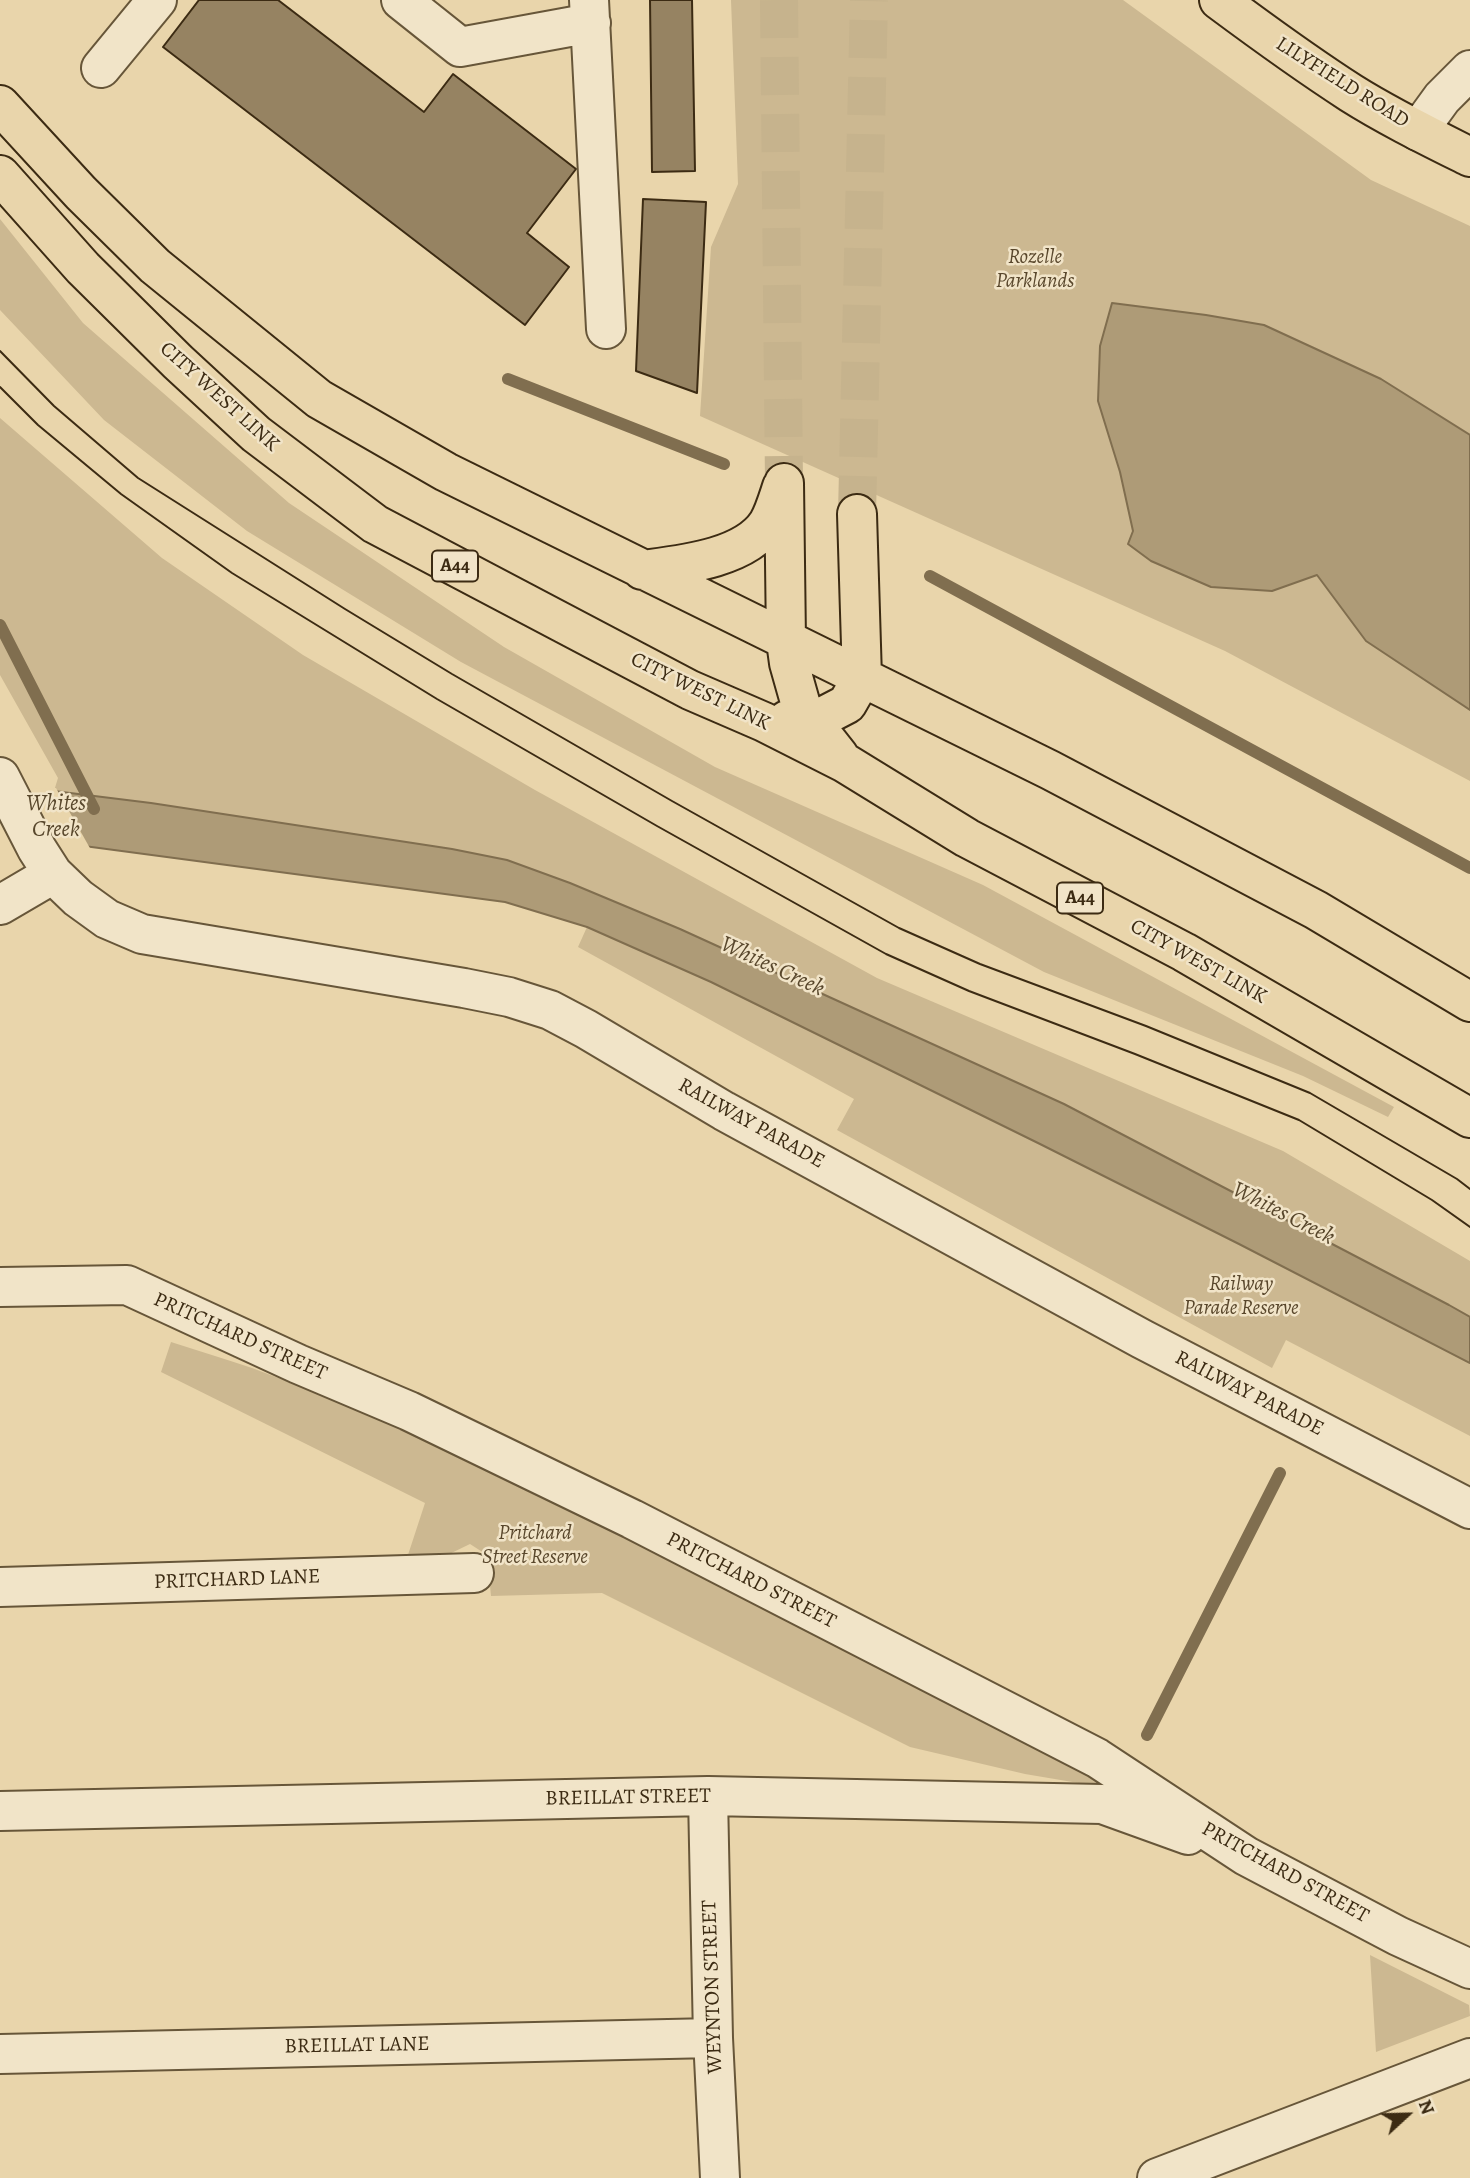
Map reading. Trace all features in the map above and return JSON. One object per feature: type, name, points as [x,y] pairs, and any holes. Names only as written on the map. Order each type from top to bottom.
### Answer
[{"type":"main road","name":"LILYFIELD ROAD","points":[[1219,0],[1353,94],[1470,157]]},
{"type":"main road","points":[[0,105],[81,192],[155,265],[319,399],[446,472],[1050,771],[1316,910],[1470,1002]]},
{"type":"main road","name":"CITY WEST LINK","points":[[0,174],[82,268],[177,362],[256,434],[375,524],[690,690],[764,722],[845,763],[967,838],[1184,953],[1470,1118]]},
{"type":"main road","points":[[642,570],[694,564],[740,547],[768,524],[784,483],[786,641],[789,663],[802,709],[845,763]]},
{"type":"main road","points":[[764,722],[822,716],[847,704],[862,678],[857,514]]},
{"type":"street","points":[[101,68],[157,0]]},
{"type":"street","points":[[401,0],[460,47],[590,11],[606,329]]},
{"type":"street","points":[[1418,131],[1442,98],[1470,70]]},
{"type":"street","name":"RAILWAY PARADE","points":[[0,777],[45,861],[78,898],[107,919],[142,934],[464,988],[509,997],[550,1010],[736,1118],[1117,1325],[1470,1509]]},
{"type":"street","points":[[0,905],[45,861]]},
{"type":"street","name":"PRITCHARD STREET","points":[[0,1287],[127,1286],[409,1411],[599,1502],[1097,1758],[1246,1856],[1398,1936],[1470,1969]]},
{"type":"street","name":"PRITCHARD LANE","points":[[0,1587],[474,1573]]},
{"type":"street","name":"BREILLAT STREET","points":[[0,1811],[708,1796],[1102,1804],[1246,1856]]},
{"type":"street","name":"WEYNTON STREET","points":[[708,1796],[713,2038],[720,2178]]},
{"type":"street","name":"BREILLAT LANE","points":[[0,2054],[713,2038]]},
{"type":"street","points":[[1157,2178],[1216,2167],[1470,2058]]},
{"type":"green space","name":"Rozelle Parklands","points":[[731,0],[1123,0],[1371,180],[1470,226],[1470,781],[1225,651],[700,416],[711,247],[738,184]]},
{"type":"green space","points":[[0,219],[83,323],[289,503],[504,647],[715,767],[983,885],[1394,1107],[1388,1117],[1303,1076],[1044,972],[461,662],[247,531],[104,420],[0,310]]},
{"type":"green space","points":[[0,418],[162,558],[303,655],[535,790],[877,978],[1283,1151],[1470,1261],[1470,1317],[1064,1104],[680,929],[570,883],[507,860],[452,849],[151,803],[54,791],[58,778],[0,675]]},
{"type":"green space","name":"Railway Parade Reserve","points":[[587,927],[711,982],[1040,1144],[1470,1363],[1470,1436],[1286,1340],[1272,1368],[837,1130],[854,1099],[578,947]]},
{"type":"green space","name":"Pritchard Street Reserve","points":[[171,1342],[252,1368],[448,1450],[1120,1790],[1025,1774],[910,1747],[602,1593],[491,1596],[487,1555],[470,1544],[439,1559],[406,1561],[425,1503],[161,1372]]},
{"type":"green space","points":[[1370,1955],[1469,2005],[1470,2016],[1376,2052]]},
{"type":"shaded area","points":[[1112,303],[1264,325],[1381,379],[1470,435],[1470,710],[1366,641],[1317,575],[1272,591],[1211,587],[1151,561],[1128,544],[1133,531],[1120,472],[1098,401],[1100,346]]},
{"type":"shaded area","name":"Whites Creek","points":[[54,791],[151,803],[452,849],[507,860],[570,883],[680,929],[1064,1104],[1449,1305],[1470,1317],[1470,1363],[1040,1144],[711,982],[587,927],[505,902],[84,846]]},
{"type":"pier","points":[[56,788],[91,850],[0,842],[0,789]]},
{"type":"building","points":[[199,0],[278,0],[424,112],[453,74],[576,169],[527,233],[569,267],[525,325],[163,47]]},
{"type":"building","points":[[650,0],[692,0],[695,171],[652,172]]},
{"type":"building","points":[[643,199],[706,202],[697,393],[636,371]]},
{"type":"waterway","points":[[508,379],[724,464]]},
{"type":"waterway","points":[[930,576],[1470,868]]},
{"type":"waterway","points":[[0,625],[94,809]]},
{"type":"waterway","points":[[1147,1735],[1280,1473]]},
{"type":"tunnel","points":[[779,0],[784,483]]},
{"type":"tunnel","points":[[857,514],[869,0]]},
{"type":"tram line","points":[[0,351],[54,406],[138,478],[452,674],[672,801],[899,928],[980,964],[1146,1026],[1310,1093],[1470,1189]]},
{"type":"tram line","points":[[0,387],[38,425],[121,494],[232,573],[437,699],[657,826],[886,954],[969,991],[1299,1120],[1432,1200],[1470,1227]]}]
